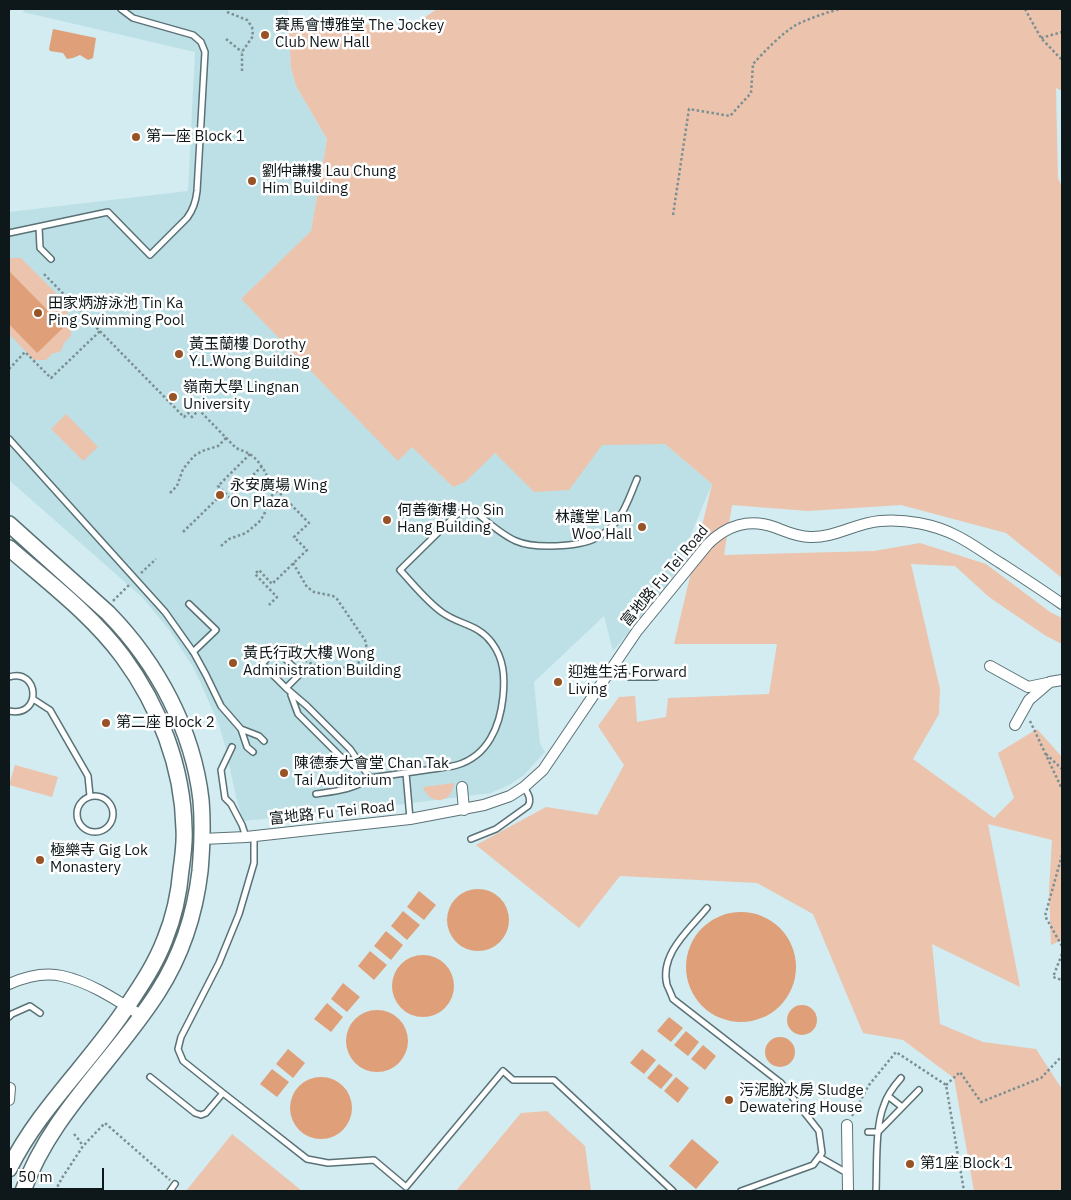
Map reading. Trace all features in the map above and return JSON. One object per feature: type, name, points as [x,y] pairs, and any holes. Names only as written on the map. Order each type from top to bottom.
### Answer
[{"type":"main road","points":[[9,524],[118,623],[137,645],[156,674],[178,717],[194,763],[201,802],[202,839],[196,898],[185,938],[167,978],[142,1016],[56,1126],[35,1161],[23,1191]]},
{"type":"main road","points":[[9,548],[74,605],[109,640],[123,657],[148,696],[168,740],[180,784],[184,829],[184,850],[178,896],[173,917],[162,947],[128,1006],[110,1032],[41,1116],[27,1136],[9,1169]]},
{"type":"street","name":"富地路 Fu Tei Road","points":[[202,839],[250,837],[410,819],[464,810],[510,796],[538,776],[547,765],[651,614],[708,544],[725,530],[741,524],[765,524],[798,536],[811,538],[878,521],[930,526],[968,542],[1062,604]]},
{"type":"street","points":[[990,666],[1028,687],[1062,680]]},
{"type":"street","points":[[1015,725],[1028,700],[1050,682]]},
{"type":"street","points":[[462,787],[464,810]]},
{"type":"street","points":[[9,984],[34,976],[62,976],[97,990],[128,1006],[142,1016]]},
{"type":"street","points":[[9,1087],[9,1100]]},
{"type":"street","points":[[847,1125],[848,1191]]},
{"type":"lane","points":[[9,233],[108,212],[150,255],[187,218],[194,206],[197,191],[204,47],[193,35],[133,18],[121,9]]},
{"type":"lane","points":[[39,227],[40,248],[51,259]]},
{"type":"lane","points":[[9,439],[166,612],[194,652],[221,706],[241,729],[247,747],[253,752]]},
{"type":"lane","points":[[316,794],[345,790],[370,778],[457,765],[482,750],[494,734],[501,716],[504,675],[503,666],[496,650],[485,636],[436,608],[400,570],[456,515],[461,512],[473,511],[509,538],[531,546],[578,544],[587,542],[604,533],[617,520],[637,479]]},
{"type":"lane","points":[[190,604],[216,630],[194,652]]},
{"type":"lane","points":[[288,690],[300,674],[276,650],[262,664],[288,690],[307,706],[350,749],[370,778]]},
{"type":"lane","points":[[611,670],[629,677],[656,677]]},
{"type":"lane","points":[[9,677],[19,675],[25,678],[30,682],[34,693],[33,699],[26,709],[15,712],[9,711]]},
{"type":"lane","points":[[288,690],[298,714],[341,757],[362,766]]},
{"type":"lane","points":[[33,699],[50,710],[88,776],[90,796]]},
{"type":"lane","points":[[241,729],[259,736],[264,741]]},
{"type":"lane","points":[[232,747],[221,770],[225,798],[231,804],[250,837],[254,863],[239,914],[219,963],[181,1037],[178,1049],[183,1061],[307,1159],[328,1163],[374,1160],[406,1187],[503,1072],[514,1080],[554,1080],[673,1191]]},
{"type":"lane","points":[[406,773],[410,819]]},
{"type":"lane","points":[[472,839],[500,827],[528,806],[530,796],[524,787]]},
{"type":"lane","points":[[97,795],[103,797],[108,801],[113,812],[110,824],[100,831],[88,831],[79,824],[77,818],[78,807],[85,798],[90,796],[97,795]]},
{"type":"lane","points":[[707,908],[669,955],[666,969],[667,984],[673,999],[781,1083],[819,1131],[822,1153],[813,1165],[741,1191]]},
{"type":"lane","points":[[9,1017],[30,1006],[40,1013]]},
{"type":"lane","points":[[150,1077],[195,1113],[201,1115],[206,1113],[222,1093]]},
{"type":"lane","points":[[876,1191],[878,1132],[882,1110],[888,1096],[900,1078]]},
{"type":"lane","points":[[868,1132],[878,1132],[919,1090]]},
{"type":"lane","points":[[888,1096],[902,1107]]},
{"type":"lane","points":[[819,1157],[847,1173]]},
{"type":"lane","points":[[170,1191],[175,1184]]},
{"type":"path","points":[[673,216],[689,109],[730,116],[751,93],[753,64],[769,47],[795,26],[840,9]]},
{"type":"path","points":[[1025,9],[1041,38],[1062,60]]},
{"type":"path","points":[[227,12],[247,20],[252,27],[253,36],[242,52],[242,72]]},
{"type":"path","points":[[1041,38],[1062,32]]},
{"type":"path","points":[[226,39],[242,52]]},
{"type":"path","points":[[44,274],[184,417],[188,413],[192,417],[199,410],[236,448],[250,454],[257,460],[262,466],[268,481],[309,523],[294,537],[307,550],[272,584],[259,570],[254,574],[277,597],[269,605]]},
{"type":"path","points":[[9,369],[26,352],[51,378],[100,332]]},
{"type":"path","points":[[170,493],[177,486],[179,477],[188,462],[202,451],[218,446],[226,438]]},
{"type":"path","points":[[250,454],[218,486],[230,498],[262,466]]},
{"type":"path","points":[[221,546],[229,539],[246,533],[259,522],[264,515],[269,498],[278,490]]},
{"type":"path","points":[[183,532],[224,492]]},
{"type":"path","points":[[292,653],[300,659],[315,665],[340,668],[360,662],[368,649],[365,640],[340,602],[333,596],[318,593],[307,587],[293,563]]},
{"type":"path","points":[[1028,700],[1030,722],[1062,790]]},
{"type":"path","points":[[1045,753],[1062,769]]},
{"type":"path","points":[[1062,855],[1045,916],[1062,946]]},
{"type":"path","points":[[1062,954],[1053,977],[1062,980]]},
{"type":"path","points":[[946,1085],[960,1072],[981,1102],[1041,1078],[1062,1056]]},
{"type":"path","points":[[55,1191],[83,1146],[105,1123],[175,1184]]},
{"type":"path","points":[[74,1134],[83,1146]]},
{"type":"shaded area","name":"嶺南大學 Lingnan University","points":[[24,9],[288,9],[291,68],[296,86],[327,139],[311,231],[241,299],[398,460],[412,447],[453,487],[555,350],[712,484],[671,582],[613,651],[604,616],[534,682],[540,744],[545,752],[524,775],[509,785],[491,793],[243,821],[219,725],[193,667],[170,631],[143,598],[9,480],[9,212],[188,191],[195,52],[23,12]]},
{"type":"shaded area","points":[[437,9],[1062,9],[1062,91],[1056,88],[1058,178],[1062,187],[1062,578],[1006,533],[901,505],[808,511],[732,505],[724,555],[874,551],[920,543],[986,564],[1050,612],[1062,618],[1062,644],[1046,636],[989,597],[955,566],[911,564],[940,689],[939,714],[913,759],[994,818],[1014,798],[998,753],[1037,729],[1062,757],[1062,940],[1051,945],[1049,891],[1052,840],[988,824],[1020,987],[932,944],[940,1024],[983,1042],[1036,1049],[1062,1089],[1062,1191],[974,1191],[954,1078],[903,1040],[863,1033],[813,914],[757,883],[620,876],[579,928],[476,845],[546,807],[597,815],[624,765],[598,726],[619,697],[635,696],[637,722],[666,717],[668,698],[769,694],[777,644],[674,644],[712,484],[665,444],[602,445],[569,490],[534,492],[495,453],[465,482],[453,487],[412,447],[398,461],[241,299],[311,231],[327,139],[296,86],[291,68],[288,18],[409,28]]},
{"type":"shaded area","points":[[53,29],[96,38],[93,58],[88,60],[80,55],[67,59],[63,53],[50,51]]},
{"type":"shaded area","name":"田家炳游泳池 Tin Ka Ping Swimming Pool","points":[[9,258],[21,258],[68,305],[67,320],[71,324],[71,336],[64,343],[61,351],[53,353],[46,360],[34,360],[9,334]]},
{"type":"shaded area","points":[[9,271],[64,327],[37,353],[9,324]]},
{"type":"shaded area","points":[[66,414],[98,447],[83,461],[51,429]]},
{"type":"shaded area","points":[[15,765],[58,777],[52,797],[9,785]]},
{"type":"shaded area","points":[[454,783],[450,795],[441,800],[431,798],[423,787]]},
{"type":"shaded area","points":[[478,889],[490,892],[500,898],[506,908],[509,920],[506,932],[500,942],[490,948],[478,951],[466,948],[456,942],[450,932],[447,920],[450,908],[456,898],[466,892]]},
{"type":"shaded area","points":[[419,891],[436,905],[424,920],[407,907]]},
{"type":"shaded area","points":[[403,911],[420,925],[407,940],[391,926]]},
{"type":"shaded area","points":[[741,912],[752,913],[762,917],[780,928],[791,946],[795,956],[795,978],[791,988],[780,1006],[762,1017],[752,1021],[741,1022],[730,1021],[720,1017],[702,1006],[691,988],[687,978],[686,967],[687,956],[691,946],[702,928],[720,917],[730,913]]},
{"type":"shaded area","points":[[386,931],[403,945],[391,960],[374,946]]},
{"type":"shaded area","points":[[370,951],[387,965],[374,980],[358,966]]},
{"type":"shaded area","points":[[423,955],[435,958],[445,964],[451,974],[454,986],[451,998],[445,1008],[435,1014],[423,1017],[411,1014],[401,1008],[395,998],[392,986],[395,974],[401,964],[411,958]]},
{"type":"shaded area","points":[[343,983],[360,997],[347,1012],[331,999]]},
{"type":"shaded area","points":[[327,1003],[343,1017],[331,1032],[314,1019]]},
{"type":"shaded area","points":[[802,1005],[808,1006],[816,1014],[816,1026],[808,1034],[802,1035],[796,1034],[788,1026],[787,1020],[788,1014],[796,1006]]},
{"type":"shaded area","points":[[377,1010],[389,1013],[399,1019],[405,1029],[408,1041],[405,1053],[399,1063],[389,1069],[377,1072],[365,1069],[355,1063],[349,1053],[346,1041],[349,1029],[355,1019],[365,1013]]},
{"type":"shaded area","points":[[669,1017],[683,1028],[671,1042],[657,1031]]},
{"type":"shaded area","points":[[686,1031],[699,1042],[688,1056],[674,1045]]},
{"type":"shaded area","points":[[780,1037],[786,1038],[794,1046],[794,1058],[786,1066],[780,1067],[774,1066],[766,1058],[765,1052],[766,1046],[774,1038]]},
{"type":"shaded area","points":[[703,1045],[716,1056],[705,1070],[691,1059]]},
{"type":"shaded area","points":[[288,1049],[305,1063],[293,1078],[276,1064]]},
{"type":"shaded area","points":[[642,1049],[656,1060],[644,1074],[630,1063]]},
{"type":"shaded area","points":[[659,1064],[673,1075],[661,1089],[647,1078]]},
{"type":"shaded area","points":[[272,1069],[289,1082],[277,1097],[260,1084]]},
{"type":"shaded area","points":[[321,1077],[333,1080],[343,1086],[349,1096],[352,1108],[349,1120],[343,1130],[333,1136],[321,1139],[309,1136],[299,1130],[293,1120],[290,1108],[293,1096],[299,1086],[309,1080]]},
{"type":"shaded area","points":[[676,1077],[689,1088],[678,1103],[664,1091]]},
{"type":"shaded area","points":[[547,1111],[585,1146],[591,1191],[456,1191],[521,1113]]},
{"type":"shaded area","points":[[232,1134],[302,1191],[186,1191]]},
{"type":"shaded area","points":[[692,1139],[719,1162],[696,1189],[669,1166]]},
{"type":"place","name":"賽馬會博雅堂 The Jockey Club New Hall","points":[[265,35]]},
{"type":"place","name":"第一座 Block 1","points":[[136,137]]},
{"type":"place","name":"劉仲謙樓 Lau Chung Him Building","points":[[252,181]]},
{"type":"place","name":"田家炳游泳池 Tin Ka Ping Swimming Pool","points":[[38,313]]},
{"type":"place","name":"黃玉蘭樓 Dorothy Y.L.Wong Building","points":[[179,354]]},
{"type":"place","name":"嶺南大學 Lingnan University","points":[[173,397]]},
{"type":"place","name":"永安廣場 Wing On Plaza","points":[[220,495]]},
{"type":"place","name":"何善衡樓 Ho Sin Hang Building","points":[[387,520]]},
{"type":"place","name":"林護堂 Lam Woo Hall","points":[[642,527]]},
{"type":"place","name":"黃氏行政大樓 Wong Administration Building","points":[[233,663]]},
{"type":"place","name":"迎進生活 Forward Living","points":[[558,682]]},
{"type":"place","name":"第二座 Block 2","points":[[106,723]]},
{"type":"place","name":"陳德泰大會堂 Chan Tak Tai Auditorium","points":[[284,773]]},
{"type":"place","name":"極樂寺 Gig Lok Monastery","points":[[40,860]]},
{"type":"place","name":"污泥脫水房 Sludge Dewatering House","points":[[729,1100]]},
{"type":"place","name":"第1座 Block 1","points":[[910,1164]]}]
